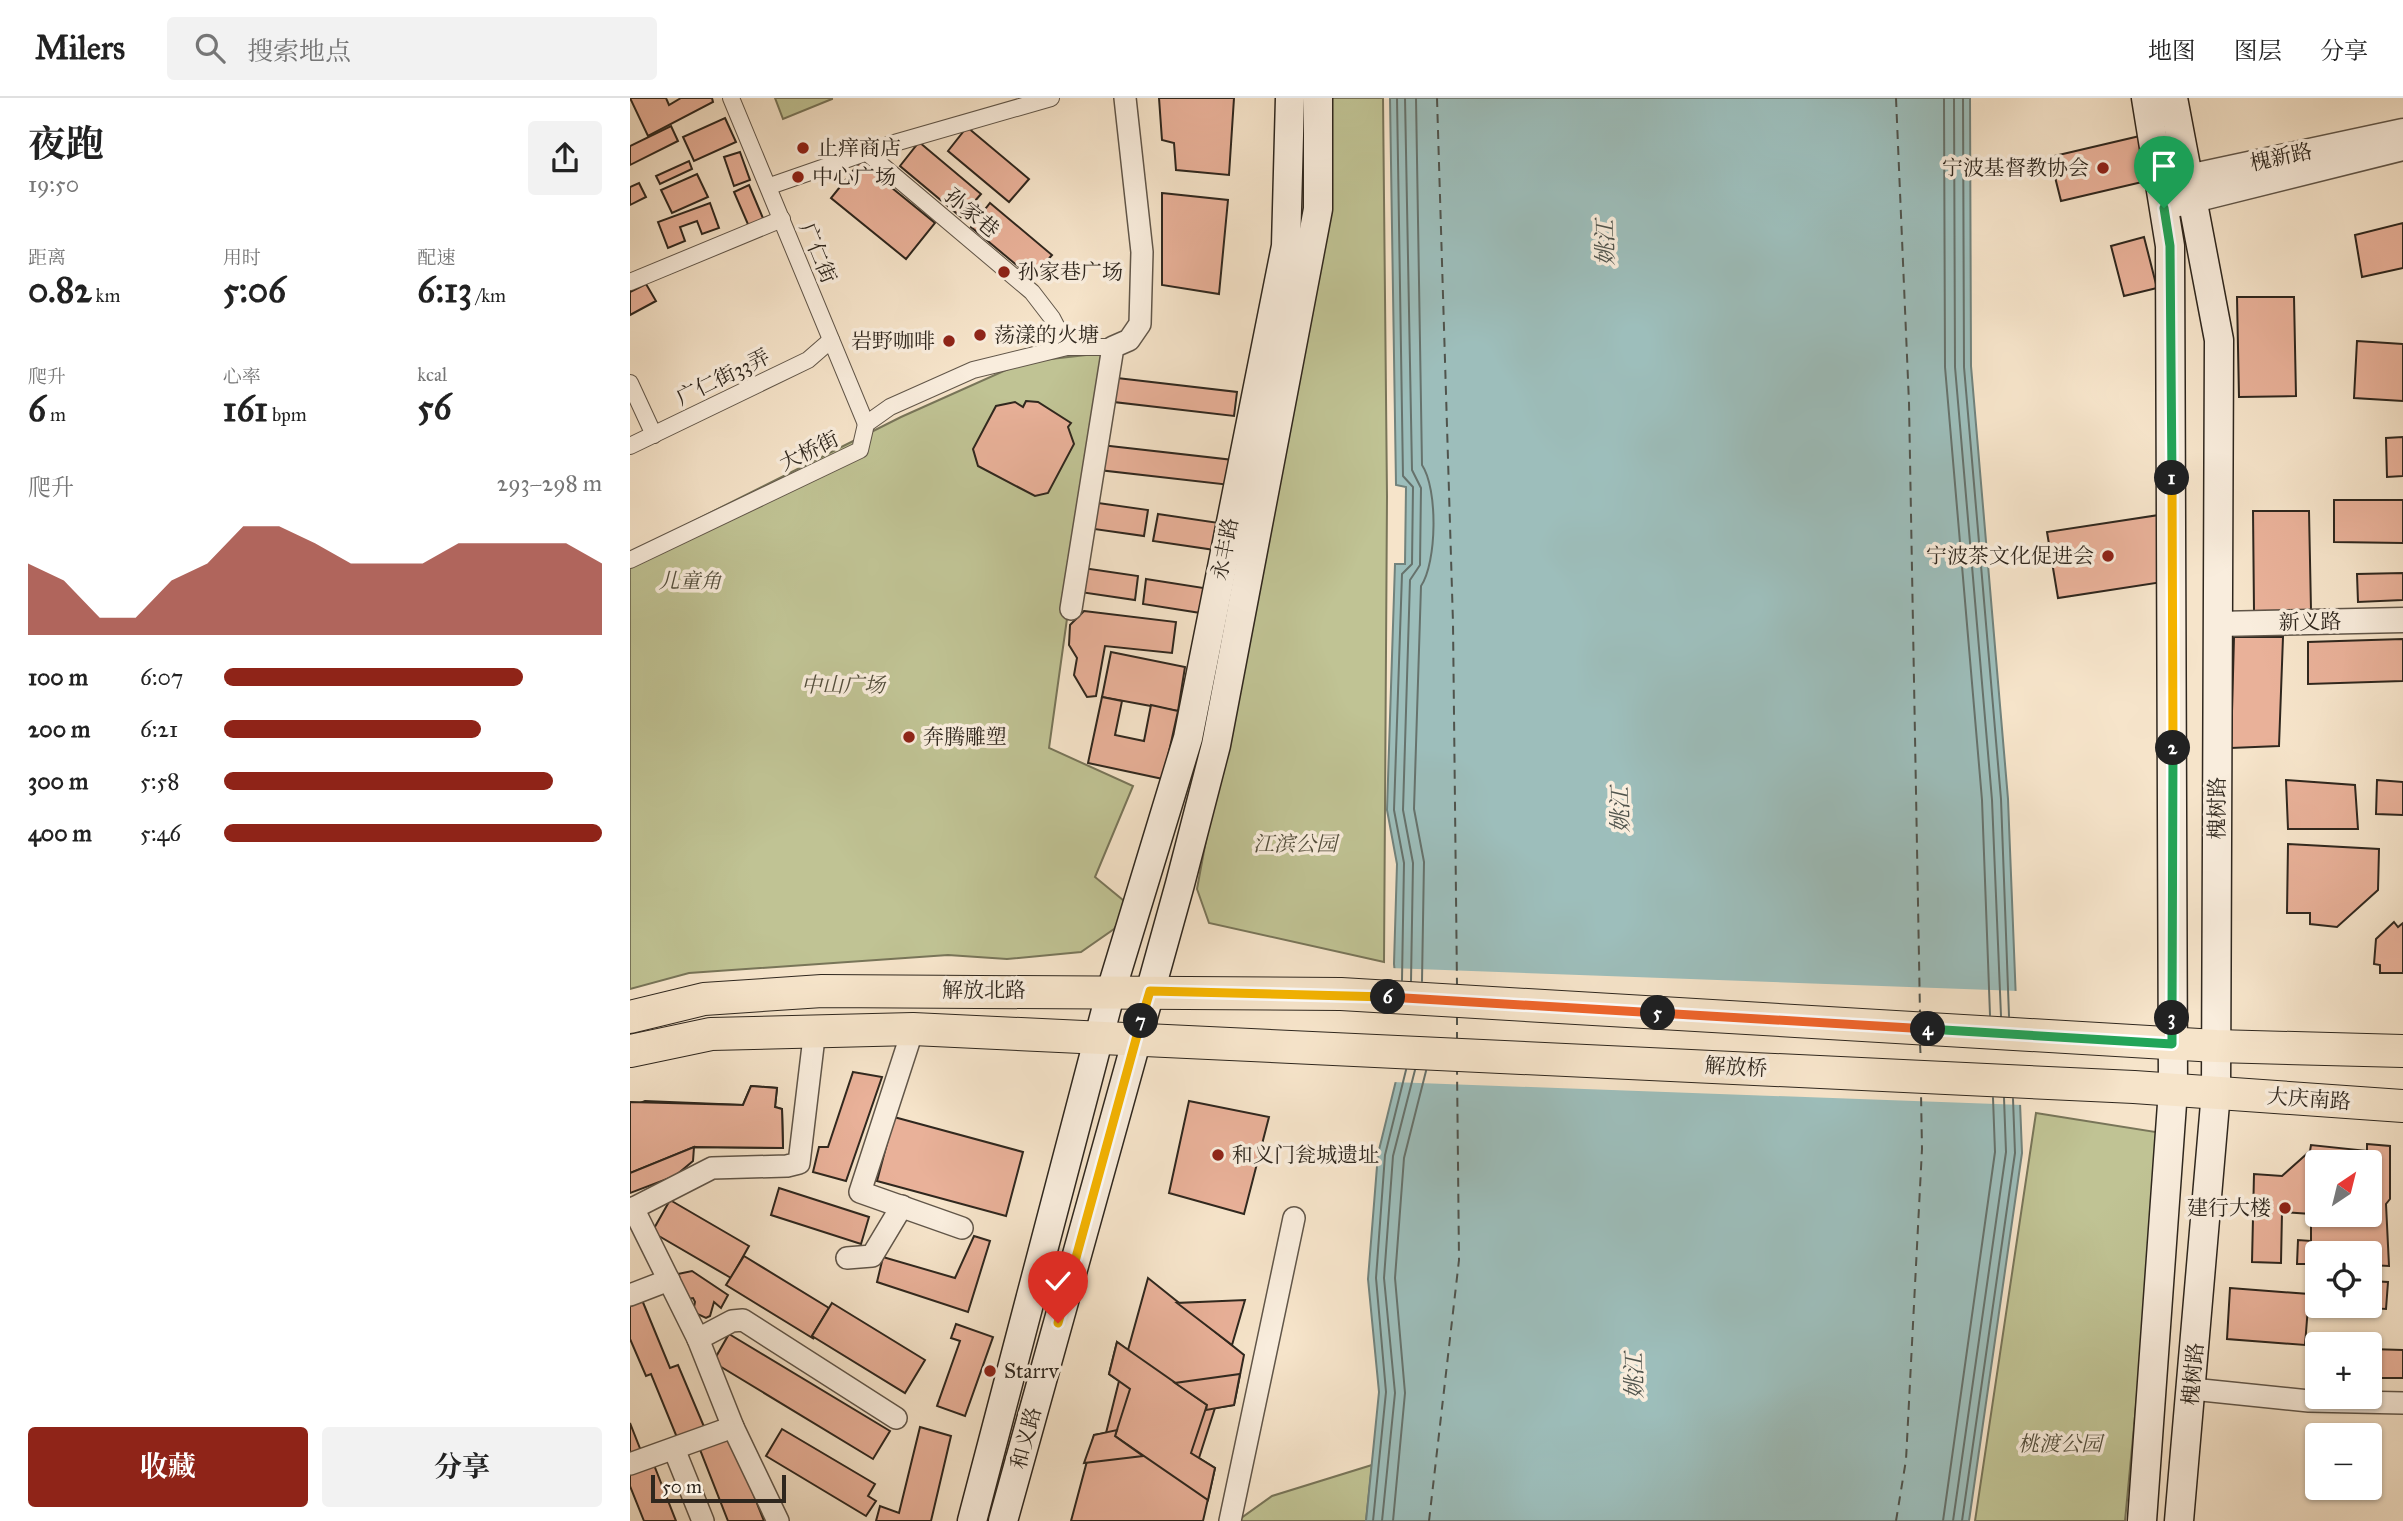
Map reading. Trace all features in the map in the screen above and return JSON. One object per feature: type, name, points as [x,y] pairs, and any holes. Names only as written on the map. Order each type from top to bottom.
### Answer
[{"type":"main road","name":"永丰路","points":[[1111,991],[1188,738],[1286,246],[1290,98]]},
{"type":"main road","name":"永丰路","points":[[1150,991],[1216,745],[1318,209],[1318,98]]},
{"type":"main road","name":"槐树路","points":[[2146,98],[2219,340],[2216,1092],[2179,1521]]},
{"type":"main road","name":"槐树路","points":[[2142,1521],[2173,1090],[2170,246],[2175,192],[2173,98]]},
{"type":"main road","name":"和义路","points":[[972,1521],[1111,991]]},
{"type":"main road","name":"解放北路","points":[[630,1017],[704,999],[808,992],[1150,991],[1341,994],[2172,1044]]},
{"type":"main road","name":"和义路","points":[[1003,1521],[1150,991]]},
{"type":"main road","name":"解放北路","points":[[630,1051],[710,1034],[815,1029],[913,1029],[1341,1048]]},
{"type":"main road","points":[[2172,1044],[2403,1051]]},
{"type":"main road","name":"解放桥","points":[[1341,1048],[2173,1090]]},
{"type":"main road","name":"大庆南路","points":[[2173,1090],[2403,1106]]},
{"type":"street","name":"广仁街","points":[[731,98],[770,186],[866,424]]},
{"type":"street","points":[[770,186],[866,152],[1052,98]]},
{"type":"street","points":[[866,424],[890,407],[973,370],[1067,347],[1113,347],[1129,340],[1140,324],[1142,252],[1125,98]]},
{"type":"street","name":"槐新路","points":[[2175,192],[2403,131]]},
{"type":"street","name":"槐新路","points":[[2175,192],[2403,148]]},
{"type":"street","name":"孙家巷","points":[[866,152],[1032,292],[1052,318],[1067,347]]},
{"type":"street","points":[[630,282],[782,219]]},
{"type":"street","name":"广仁街33弄","points":[[630,446],[808,360],[831,340]]},
{"type":"street","points":[[1071,609],[1113,347]]},
{"type":"street","points":[[630,383],[654,435]]},
{"type":"street","name":"大桥街","points":[[630,560],[860,450],[866,424]]},
{"type":"street","name":"新义路","points":[[2217,624],[2403,620]]},
{"type":"street","points":[[778,1521],[733,1427],[698,1339],[631,1209],[712,1168],[787,1166],[799,1163],[815,1029]]},
{"type":"street","points":[[913,1029],[860,1192],[962,1228]]},
{"type":"street","points":[[847,1258],[872,1255],[902,1206]]},
{"type":"street","points":[[1230,1521],[1294,1219]]},
{"type":"street","points":[[630,1295],[669,1280]]},
{"type":"street","points":[[698,1339],[732,1321],[743,1320],[896,1418]]},
{"type":"street","points":[[2192,1389],[2309,1401],[2403,1403]]},
{"type":"street","points":[[630,1464],[733,1427]]},
{"type":"street","points":[[674,1449],[703,1521]]},
{"type":"green space","points":[[775,98],[832,98],[832,99],[783,119]]},
{"type":"green space","name":"江滨公园","points":[[1318,98],[1383,98],[1387,496],[1384,962],[1209,923],[1197,889],[1267,510]]},
{"type":"green space","name":"中山广场","points":[[1104,353],[1049,748],[1133,786],[1095,877],[1129,905],[1114,929],[1081,952],[1007,959],[948,955],[689,973],[630,989],[630,553],[901,417],[1024,362]]},
{"type":"green space","name":"桃渡公园","points":[[2036,1113],[2162,1133],[2125,1521],[1975,1521]]},
{"type":"green space","points":[[1372,1465],[1366,1521],[1237,1521],[1272,1496]]},
{"type":"water","name":"姚江","points":[[1390,98],[1970,98],[1971,366],[2008,799],[2022,1153],[1969,1521],[1366,1521],[1379,1392],[1368,1279],[1378,1154],[1403,1052],[1394,964],[1397,864],[1387,810],[1395,564],[1405,564],[1406,487],[1396,485]]},
{"type":"pier","points":[[1390,968],[2019,991],[2023,1105],[1392,1082],[1400,1052]]},
{"type":"building","points":[[630,98],[666,98],[669,105],[681,98],[712,98],[713,102],[648,136]]},
{"type":"building","points":[[1159,98],[1234,98],[1229,175],[1176,170],[1174,143],[1162,140]]},
{"type":"building","points":[[725,118],[736,142],[694,161],[683,137]]},
{"type":"building","points":[[671,126],[678,141],[630,165],[630,146]]},
{"type":"building","points":[[967,127],[1029,179],[1009,202],[948,151]]},
{"type":"building","name":"宁波基督教协会","points":[[2144,135],[2155,179],[2061,201],[2050,157]]},
{"type":"building","points":[[919,142],[981,194],[961,217],[900,166]]},
{"type":"building","points":[[740,152],[750,180],[734,186],[724,157]]},
{"type":"building","points":[[689,161],[692,169],[660,184],[656,176]]},
{"type":"building","points":[[860,162],[935,223],[906,259],[831,198]]},
{"type":"building","points":[[697,174],[708,197],[672,213],[661,190]]},
{"type":"building","points":[[639,183],[646,197],[630,205],[630,187]]},
{"type":"building","points":[[749,185],[765,223],[750,229],[734,192]]},
{"type":"building","points":[[1162,193],[1228,200],[1219,294],[1162,285]]},
{"type":"building","points":[[710,203],[719,228],[702,234],[697,221],[680,227],[685,241],[668,248],[658,222]]},
{"type":"building","points":[[990,203],[1052,255],[1032,278],[971,227]]},
{"type":"building","points":[[2403,223],[2403,268],[2362,277],[2355,235]]},
{"type":"building","points":[[2144,237],[2157,288],[2124,296],[2111,246]]},
{"type":"building","points":[[646,284],[656,301],[630,315],[630,292]]},
{"type":"building","points":[[2237,297],[2294,297],[2296,396],[2239,397]]},
{"type":"building","points":[[2357,341],[2403,344],[2403,401],[2354,398]]},
{"type":"building","points":[[1117,378],[1237,392],[1234,416],[1114,402]]},
{"type":"building","points":[[1026,401],[1038,402],[1071,423],[1068,427],[1074,444],[1048,493],[1035,496],[978,466],[973,449],[996,406],[1015,402],[1023,407]]},
{"type":"building","points":[[2403,437],[2403,476],[2387,477],[2386,438]]},
{"type":"building","points":[[1101,445],[1233,460],[1230,485],[1099,470]]},
{"type":"building","points":[[2334,500],[2403,500],[2403,543],[2334,542]]},
{"type":"building","points":[[1091,502],[1148,510],[1144,536],[1087,528]]},
{"type":"building","points":[[2253,511],[2309,511],[2311,610],[2254,611]]},
{"type":"building","points":[[1158,514],[1219,523],[1215,550],[1153,541]]},
{"type":"building","name":"宁波茶文化促进会","points":[[2159,515],[2169,581],[2058,598],[2047,532]]},
{"type":"building","points":[[1083,568],[1138,576],[1135,600],[1080,592]]},
{"type":"building","points":[[2403,573],[2403,600],[2358,602],[2357,574]]},
{"type":"building","points":[[1146,579],[1210,589],[1207,614],[1143,604]]},
{"type":"building","points":[[1084,611],[1176,622],[1172,653],[1105,646],[1096,696],[1087,697],[1074,675],[1077,658],[1069,645],[1070,625]]},
{"type":"building","points":[[2234,637],[2283,637],[2279,746],[2231,748]]},
{"type":"building","points":[[2403,639],[2403,681],[2308,684],[2308,642]]},
{"type":"building","points":[[1111,652],[1185,667],[1178,711],[1102,697]]},
{"type":"building","points":[[1102,697],[1122,701],[1115,735],[1144,741],[1151,705],[1178,711],[1163,779],[1088,763]]},
{"type":"building","points":[[2286,780],[2355,785],[2358,829],[2288,829]]},
{"type":"building","points":[[2377,780],[2403,782],[2403,815],[2376,814]]},
{"type":"building","points":[[2288,844],[2379,849],[2378,890],[2337,927],[2310,924],[2310,913],[2287,913]]},
{"type":"building","points":[[2394,922],[2398,927],[2403,923],[2403,973],[2380,973],[2380,965],[2374,964],[2376,939]]},
{"type":"building","points":[[853,1072],[882,1077],[846,1181],[813,1172],[819,1147],[828,1147]]},
{"type":"building","points":[[751,1086],[777,1088],[775,1107],[782,1109],[783,1148],[694,1147],[630,1173],[630,1107],[645,1101],[743,1105]]},
{"type":"building","points":[[751,1086],[777,1088],[775,1107],[782,1109],[783,1148],[694,1147],[630,1173],[630,1102],[743,1105]]},
{"type":"building","name":"和义门瓮城遗址","points":[[1189,1101],[1269,1117],[1244,1214],[1169,1193]]},
{"type":"building","points":[[894,1117],[1023,1152],[1006,1216],[877,1181]]},
{"type":"building","points":[[2367,1144],[2390,1146],[2390,1199],[2386,1204],[2389,1266],[2382,1266],[2382,1241],[2311,1241],[2311,1227],[2382,1227],[2382,1150],[2367,1150]]},
{"type":"building","points":[[2311,1145],[2358,1150],[2310,1150]]},
{"type":"building","points":[[694,1147],[693,1161],[675,1176],[630,1193],[630,1173]]},
{"type":"building","points":[[2305,1155],[2305,1214],[2282,1212],[2281,1263],[2252,1262],[2254,1174],[2282,1176]]},
{"type":"building","points":[[779,1188],[869,1217],[861,1244],[771,1215]]},
{"type":"building","points":[[670,1200],[749,1246],[731,1278],[652,1232]]},
{"type":"building","points":[[974,1236],[990,1241],[968,1312],[877,1282],[883,1257],[955,1278]]},
{"type":"building","points":[[2298,1240],[2311,1241],[2305,1241],[2305,1264],[2297,1264]]},
{"type":"building","points":[[744,1256],[829,1308],[812,1336],[814,1339],[726,1285]]},
{"type":"building","points":[[692,1271],[728,1295],[721,1308],[714,1302],[710,1316],[706,1318],[693,1312],[695,1302],[693,1298],[687,1299],[678,1274]]},
{"type":"building","points":[[1148,1278],[1244,1355],[1234,1405],[1215,1408],[1199,1458],[1215,1468],[1203,1521],[1071,1521],[1094,1435],[1106,1433],[1119,1381],[1109,1374],[1117,1342],[1128,1350]]},
{"type":"building","points":[[2382,1282],[2388,1282],[2386,1309],[2382,1309]]},
{"type":"building","points":[[2230,1288],[2305,1294],[2305,1318],[2307,1318],[2305,1345],[2227,1339]]},
{"type":"building","points":[[642,1300],[670,1368],[678,1365],[705,1429],[678,1440],[651,1374],[646,1376],[630,1339],[630,1305]]},
{"type":"building","points":[[1245,1300],[1232,1345],[1177,1303]]},
{"type":"building","points":[[832,1303],[925,1360],[905,1393],[812,1336]]},
{"type":"building","points":[[956,1324],[993,1337],[965,1416],[937,1406],[960,1341],[951,1338]]},
{"type":"building","points":[[729,1334],[890,1431],[873,1459],[713,1362]]},
{"type":"building","points":[[1117,1342],[1207,1405],[1191,1453],[1215,1468],[1208,1500],[1115,1436],[1130,1389],[1109,1374]]},
{"type":"building","points":[[2382,1349],[2403,1350],[2403,1378],[2382,1378]]},
{"type":"building","points":[[1240,1374],[1234,1405],[1206,1410],[1207,1405],[1175,1383]]},
{"type":"building","points":[[630,1423],[641,1451],[630,1456]]},
{"type":"building","points":[[920,1427],[951,1436],[931,1521],[876,1521],[880,1506],[899,1513]]},
{"type":"building","points":[[782,1429],[875,1484],[868,1496],[876,1501],[866,1516],[766,1456]]},
{"type":"building","points":[[1117,1430],[1115,1436],[1143,1456],[1084,1463],[1094,1435]]},
{"type":"building","points":[[730,1435],[764,1521],[728,1521],[699,1447]]},
{"type":"building","points":[[654,1465],[676,1521],[644,1521],[630,1486],[630,1474]]},
{"type":"ferry route","points":[[1437,98],[1453,623],[1457,986]]},
{"type":"ferry route","points":[[1896,98],[1909,403],[1920,1014]]},
{"type":"ferry route","points":[[1457,1016],[1457,1038]]},
{"type":"ferry route","points":[[1920,1044],[1921,1063]]},
{"type":"ferry route","points":[[1429,1521],[1459,1260],[1457,1068]]},
{"type":"ferry route","points":[[1896,1521],[1906,1460],[1922,1149],[1921,1093]]},
{"type":"place","name":"止痒商店","points":[[803,148]]},
{"type":"place","name":"宁波基督教协会","points":[[2103,168]]},
{"type":"place","name":"中心广场","points":[[798,177]]},
{"type":"place","name":"孙家巷广场","points":[[1004,272]]},
{"type":"place","name":"荡漾的火塘","points":[[980,335]]},
{"type":"place","name":"岩野咖啡","points":[[949,341]]},
{"type":"place","name":"宁波茶文化促进会","points":[[2108,556]]},
{"type":"place","name":"奔腾雕塑","points":[[909,737]]},
{"type":"place","name":"和义门瓮城遗址","points":[[1218,1155]]},
{"type":"place","name":"建行大楼","points":[[2285,1208]]},
{"type":"place","name":"Starrv","points":[[990,1371]]},
{"type":"route","points":[[1058,1323],[1150,991],[1341,994],[2172,1044],[2170,246],[2164,208]]},
{"type":"park label","name":"儿童角","points":[[690,581]]}]
